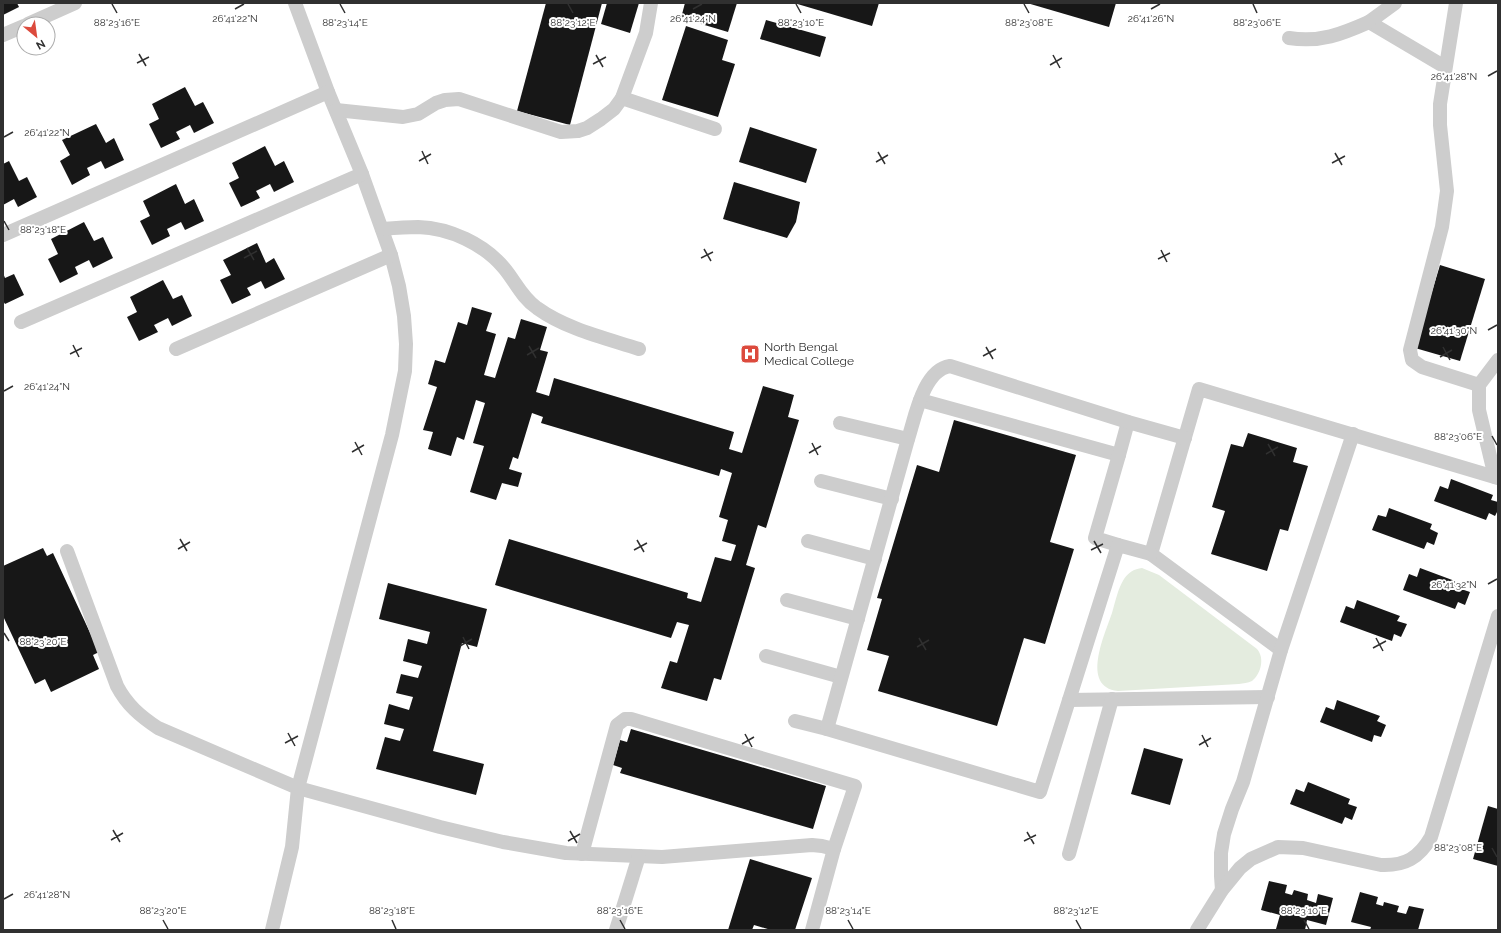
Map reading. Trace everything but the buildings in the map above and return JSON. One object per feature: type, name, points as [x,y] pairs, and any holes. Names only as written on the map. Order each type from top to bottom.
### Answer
[{"type":"lane","points":[[46,16],[75,3]]},
{"type":"lane","points":[[272,930],[292,847],[298,788],[392,435],[405,371],[406,344],[404,316],[399,286],[391,255],[362,174],[328,92],[295,3]]},
{"type":"lane","points":[[336,110],[411,117],[436,103],[445,100],[459,99],[561,132],[570,132],[586,128],[614,109],[622,98],[646,33],[651,3]]},
{"type":"lane","points":[[1289,38],[1300,40],[1324,39],[1344,33],[1369,22],[1395,3]]},
{"type":"lane","points":[[1456,3],[1440,104],[1447,192],[1445,208],[1442,227],[1410,350],[1410,356],[1412,360],[1422,367],[1479,385]]},
{"type":"lane","points":[[1369,22],[1445,67]]},
{"type":"lane","points":[[3,35],[16,29]]},
{"type":"lane","points":[[3,235],[328,92]]},
{"type":"lane","points":[[622,98],[715,129]]},
{"type":"lane","points":[[21,322],[362,174]]},
{"type":"lane","points":[[382,229],[418,227],[437,229],[472,242],[483,248],[505,268],[528,300],[536,307],[572,327],[638,349]]},
{"type":"lane","points":[[176,348],[391,255]]},
{"type":"lane","points":[[1496,477],[1479,410],[1479,385],[1498,360]]},
{"type":"lane","points":[[827,729],[920,400],[925,388],[943,367],[950,366],[1128,422],[1185,438]]},
{"type":"lane","points":[[1151,554],[1199,390],[1354,434],[1496,477]]},
{"type":"lane","points":[[920,400],[1119,455]]},
{"type":"lane","points":[[1128,422],[1094,538],[1151,554],[1281,650]]},
{"type":"lane","points":[[840,423],[908,439]]},
{"type":"lane","points":[[1222,890],[1221,853],[1224,834],[1243,782],[1281,650],[1354,434]]},
{"type":"lane","points":[[821,480],[892,499]]},
{"type":"lane","points":[[808,541],[875,559]]},
{"type":"lane","points":[[795,721],[827,729],[1040,792],[1118,545]]},
{"type":"lane","points":[[66,552],[117,686],[123,697],[132,708],[142,718],[158,728],[298,788],[440,827],[503,842],[566,853],[670,856],[812,845],[834,849]]},
{"type":"lane","points":[[787,600],[858,620]]},
{"type":"lane","points":[[1197,930],[1222,890],[1240,868],[1251,859],[1278,847],[1303,848],[1381,865],[1407,862],[1420,852],[1431,837],[1498,616]]},
{"type":"lane","points":[[766,656],[841,677]]},
{"type":"lane","points":[[1069,700],[1268,697]]},
{"type":"lane","points":[[1069,854],[1112,699]]},
{"type":"lane","points":[[582,854],[617,725],[628,719],[855,786],[834,849],[812,930]]},
{"type":"lane","points":[[616,930],[639,856]]},
{"type":"shaded area","points":[[1142,568],[1159,575],[1257,649],[1261,657],[1261,666],[1258,674],[1252,681],[1239,684],[1118,691],[1107,687],[1100,680],[1098,658],[1118,591],[1130,573],[1134,570]]},
{"type":"place","name":"North Bengal Medical College","points":[[750,354]]}]
